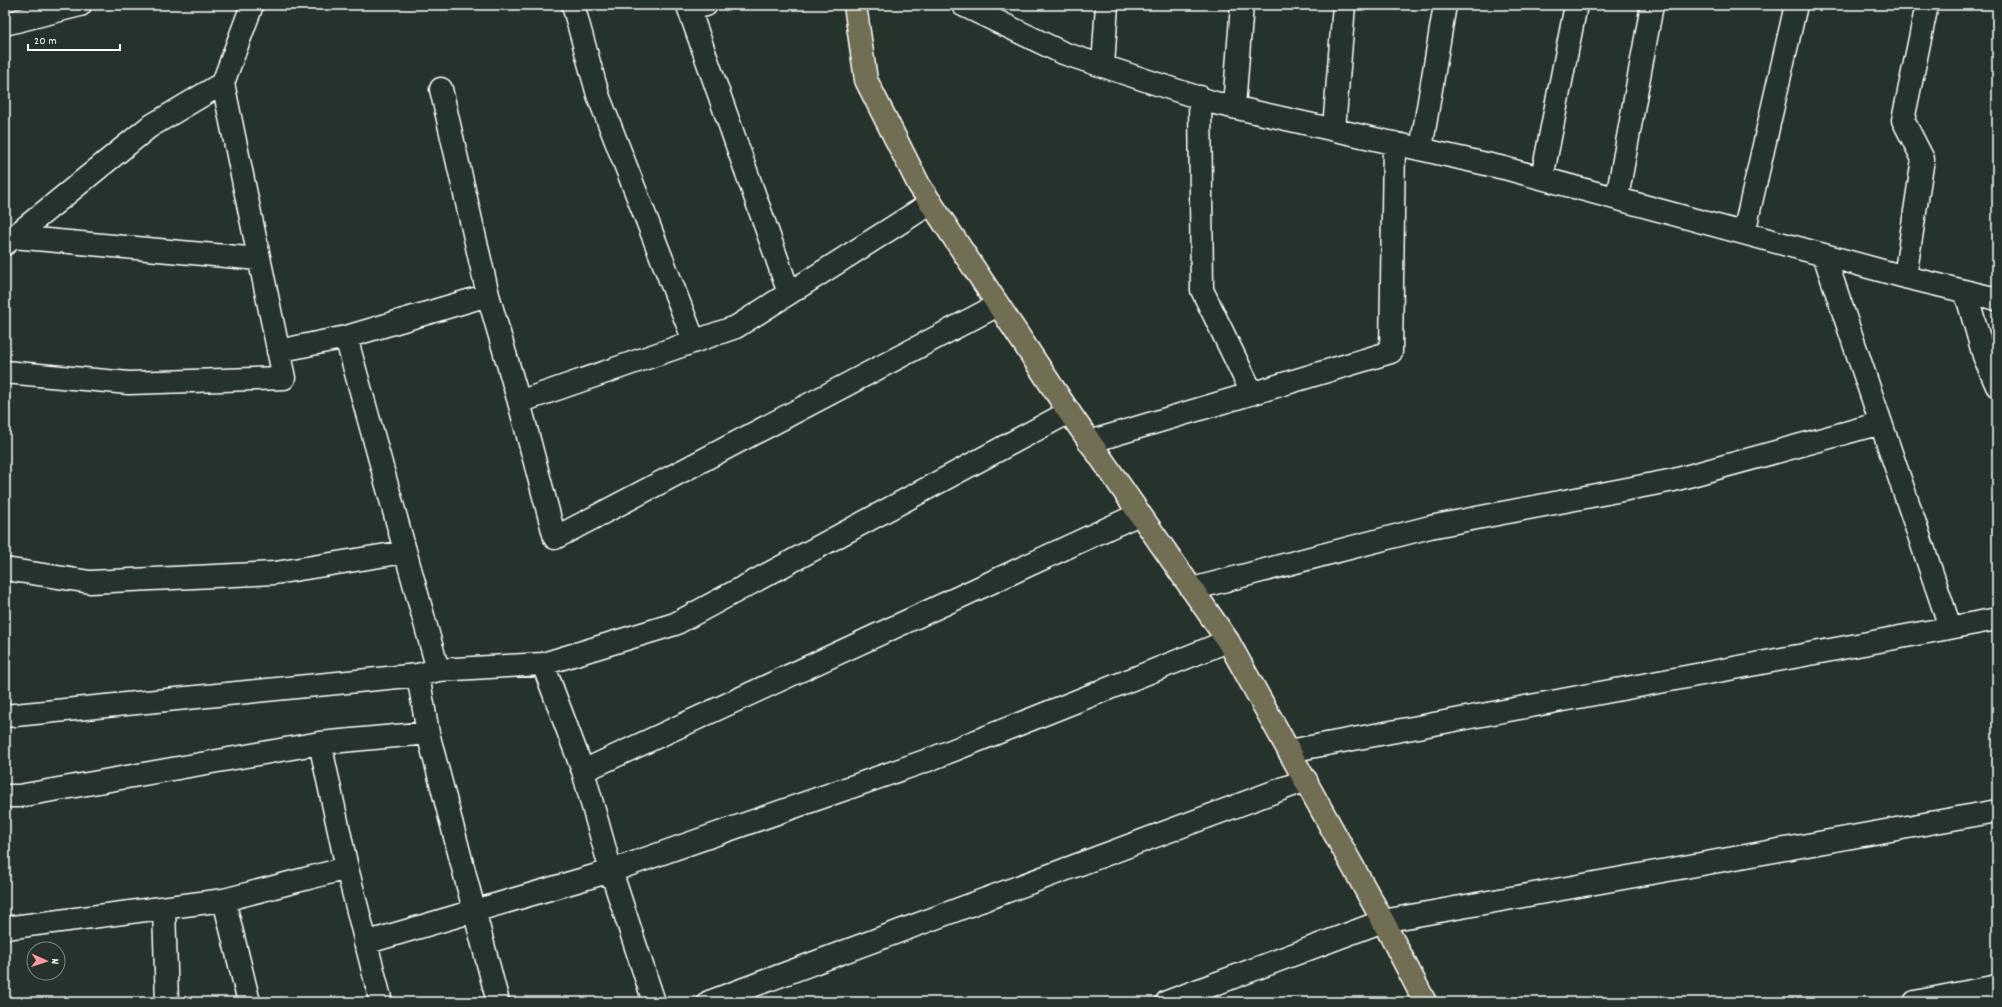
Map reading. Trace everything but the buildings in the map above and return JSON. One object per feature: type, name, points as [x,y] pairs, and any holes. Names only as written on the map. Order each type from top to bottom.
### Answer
[{"type":"main road","points":[[855,5],[866,80],[919,186],[1089,442],[1228,641],[1383,921],[1425,1002]]},
{"type":"street","points":[[5,24],[80,5]]},
{"type":"street","points":[[5,372],[129,383],[284,378],[223,83],[252,5]]},
{"type":"street","points":[[573,5],[598,95],[694,341]]},
{"type":"street","points":[[706,5],[688,8],[788,293]]},
{"type":"street","points":[[963,5],[1000,14],[1063,53],[1200,97],[1542,178],[1905,277],[1966,293],[1997,299]]},
{"type":"street","points":[[1102,66],[1107,5]]},
{"type":"street","points":[[1234,106],[1242,5]]},
{"type":"street","points":[[1334,129],[1344,5]]},
{"type":"street","points":[[1421,149],[1445,5]]},
{"type":"street","points":[[1542,178],[1576,5]]},
{"type":"street","points":[[1617,198],[1652,5]]},
{"type":"street","points":[[1744,233],[1796,5]]},
{"type":"street","points":[[1905,277],[1922,159],[1903,120],[1928,5]]},
{"type":"street","points":[[9,240],[149,127],[223,83]]},
{"type":"street","points":[[441,89],[488,295],[556,538],[998,305]]},
{"type":"street","points":[[1200,97],[1202,290],[1252,393]]},
{"type":"street","points":[[1089,442],[1391,352],[1394,143]]},
{"type":"street","points":[[519,402],[736,327],[931,203]]},
{"type":"street","points":[[9,240],[259,259]]},
{"type":"street","points":[[1824,254],[1950,627]]},
{"type":"street","points":[[1966,293],[1984,356],[1997,386]]},
{"type":"street","points":[[278,351],[346,337],[488,295]]},
{"type":"street","points":[[346,337],[405,552],[428,672],[428,733],[498,1002]]},
{"type":"street","points":[[5,716],[428,672],[543,664],[675,624],[1069,412]]},
{"type":"street","points":[[1192,589],[1430,527],[1674,480],[1881,423]]},
{"type":"street","points":[[583,771],[1139,514]]},
{"type":"street","points":[[5,569],[90,582],[275,573],[405,552]]},
{"type":"street","points":[[1289,751],[1950,627],[1997,620]]},
{"type":"street","points":[[365,943],[611,871],[931,759],[1228,641]]},
{"type":"street","points":[[543,664],[583,771],[611,871],[654,1002]]},
{"type":"street","points":[[5,796],[19,796],[320,743],[428,733]]},
{"type":"street","points":[[320,743],[347,868],[381,1002]]},
{"type":"street","points":[[708,1002],[1306,780]]},
{"type":"street","points":[[1168,1002],[1383,921],[1997,811]]},
{"type":"street","points":[[5,928],[164,909],[224,900],[347,868]]},
{"type":"street","points":[[224,900],[249,1002]]},
{"type":"street","points":[[164,909],[167,1002]]},
{"type":"street","points":[[1915,1002],[1997,986]]}]
